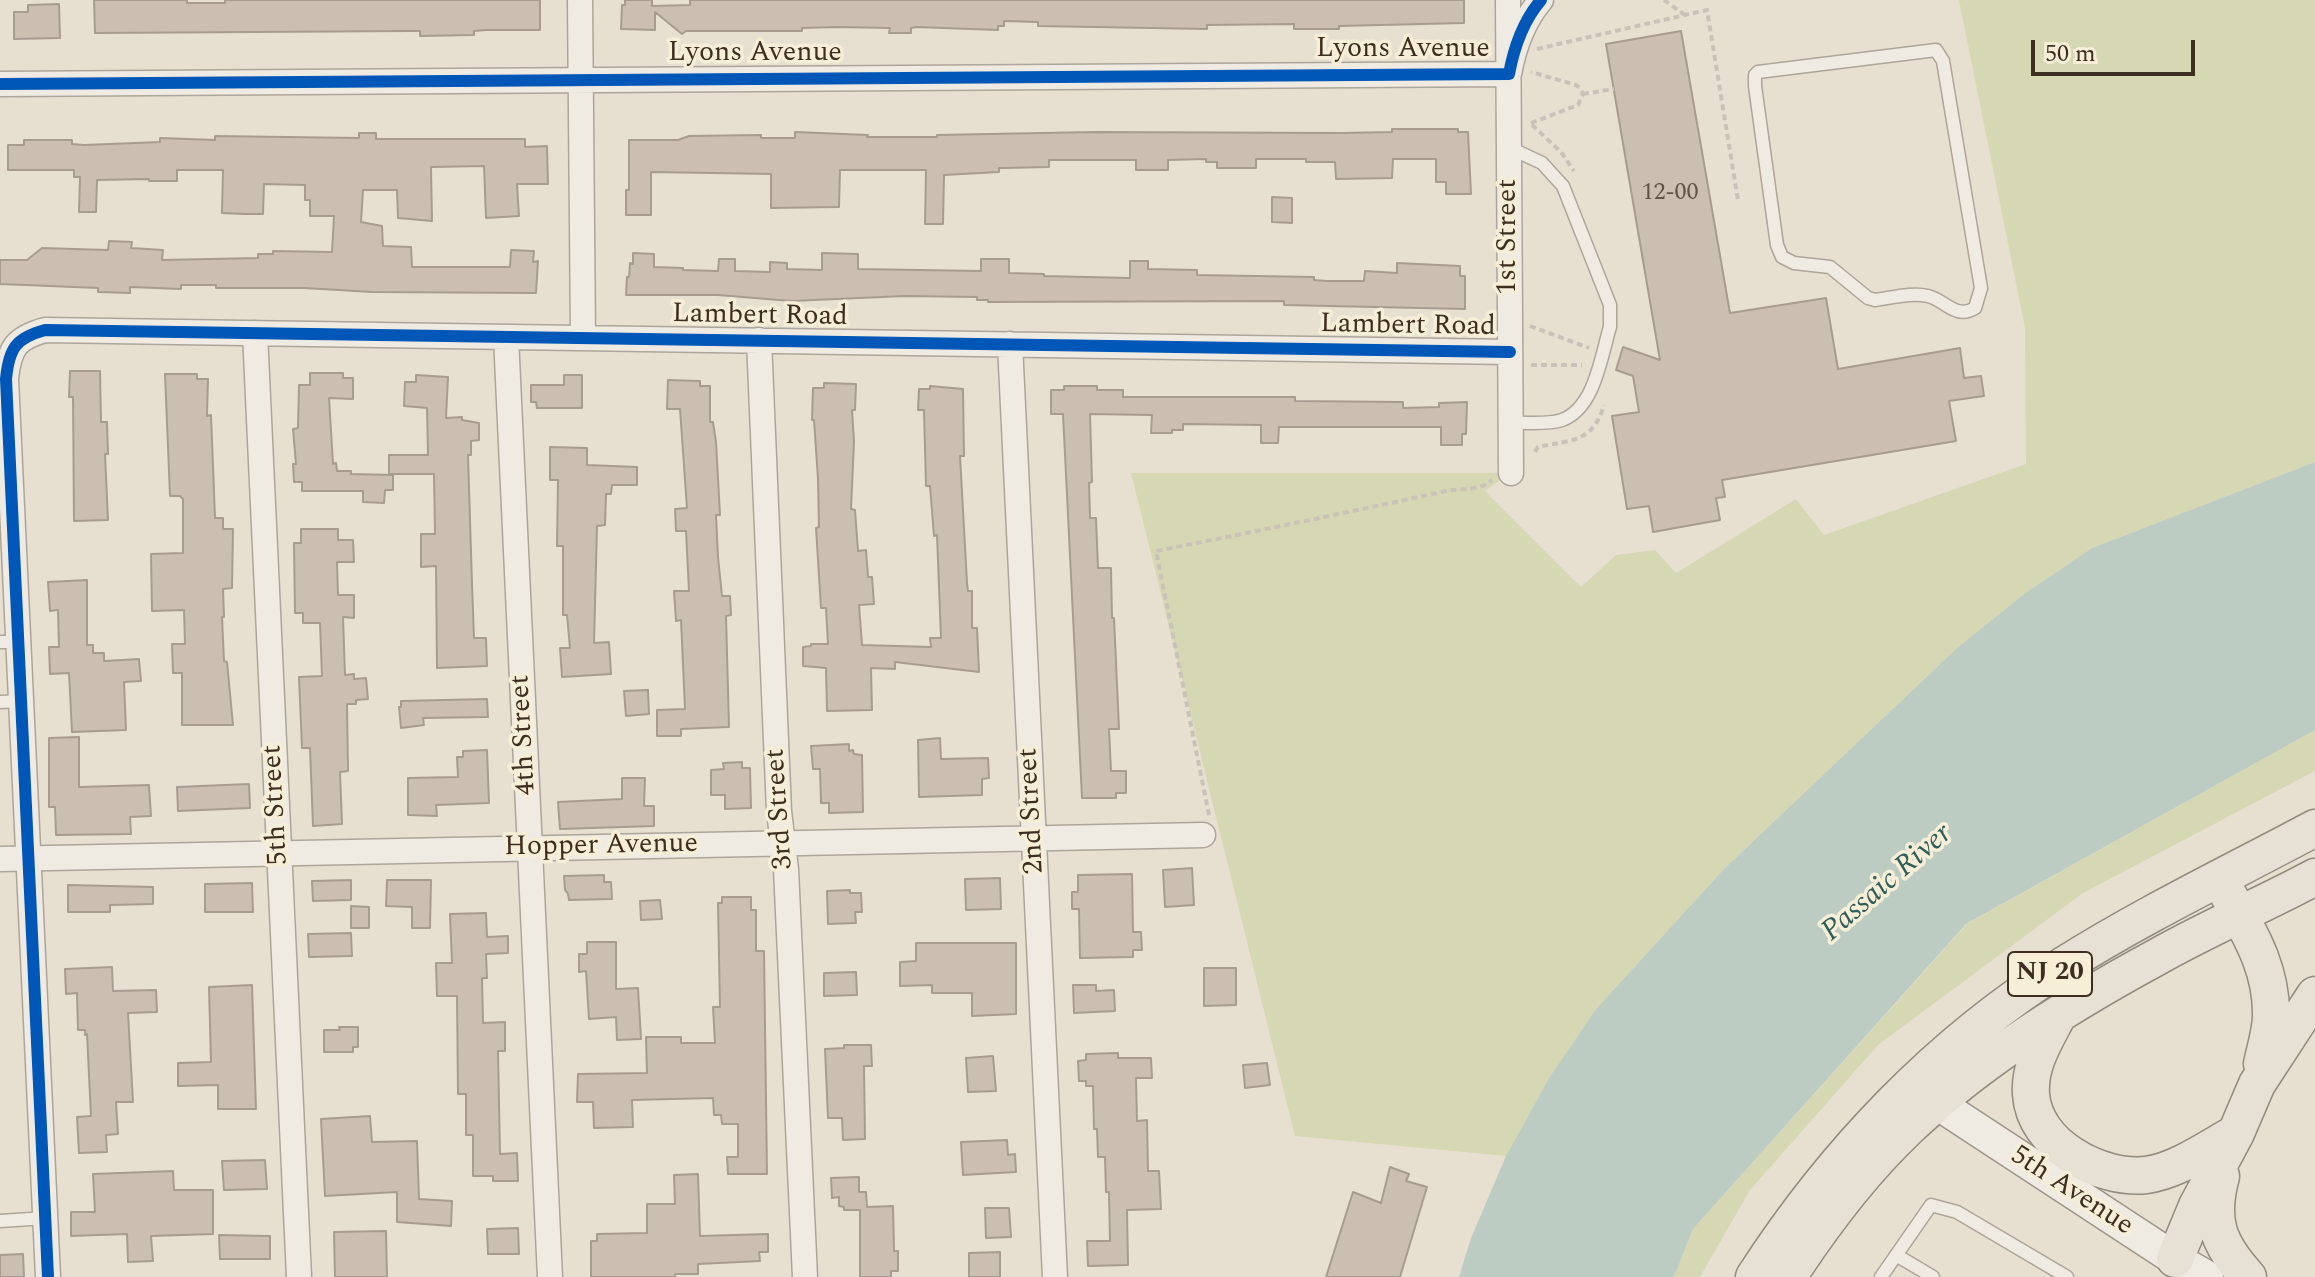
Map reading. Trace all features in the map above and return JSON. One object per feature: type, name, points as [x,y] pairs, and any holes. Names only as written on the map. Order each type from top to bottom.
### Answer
[{"type":"main road","name":"NJ 20","points":[[1754,1277],[1834,1167],[1885,1112],[1951,1049],[2025,991],[2063,966],[2315,828]]},
{"type":"main road","name":"NJ 20","points":[[1788,1277],[1847,1196],[1905,1131],[2007,1048],[2160,954],[2315,877]]},
{"type":"main road","points":[[2219,879],[2263,959],[2269,982],[2271,1017],[2257,1084]]},
{"type":"main road","points":[[2248,1277],[2226,1251],[2218,1234],[2215,1217],[2220,1180],[2257,1084],[2315,995]]},
{"type":"main road","points":[[2056,1018],[2035,1061],[2031,1095],[2043,1127],[2064,1151],[2086,1164],[2115,1173],[2147,1175],[2178,1164],[2236,1133]]},
{"type":"main road","name":"5th Avenue","points":[[1937,1103],[2174,1264],[2207,1277]]},
{"type":"main road","points":[[2174,1264],[2197,1206],[2236,1133]]},
{"type":"street","points":[[580,0],[583,338]]},
{"type":"street","name":"1st Street","points":[[1506,476],[1519,358],[1510,148],[1519,73],[1508,0]]},
{"type":"street","points":[[1519,73],[1513,53],[1523,28],[1541,0]]},
{"type":"street","name":"Lyons Avenue","points":[[0,84],[1519,73]]},
{"type":"street","name":"Lambert Road","points":[[8,578],[6,379],[14,346],[28,335],[45,330],[1010,344],[1519,358]]},
{"type":"street","name":"5th Street","points":[[255,333],[299,1277]]},
{"type":"street","name":"4th Street","points":[[506,337],[550,1277]]},
{"type":"street","name":"3rd Street","points":[[759,340],[779,811],[805,1277]]},
{"type":"street","name":"2nd Street","points":[[1010,344],[1055,1277]]},
{"type":"street","points":[[8,578],[10,701],[28,859],[48,1277]]},
{"type":"street","name":"Hopper Avenue","points":[[0,859],[1203,835]]},
{"type":"lane","points":[[1936,50],[1943,61],[1981,288],[1975,308],[1965,312],[1952,310],[1928,296],[1868,298],[1830,267],[1794,263],[1782,257],[1777,245],[1755,86],[1758,72],[1936,50]]},
{"type":"lane","points":[[1510,148],[1542,163],[1563,186],[1610,305],[1610,327],[1589,393],[1582,405],[1573,414],[1553,422],[1511,423]]},
{"type":"lane","points":[[1881,1277],[1931,1205],[1957,1212],[2067,1277]]},
{"type":"lane","points":[[0,1221],[46,1218]]},
{"type":"lane","points":[[1896,1255],[1933,1277]]},
{"type":"path","points":[[1664,0],[1685,15]]},
{"type":"path","points":[[1532,50],[1707,10],[1738,200]]},
{"type":"path","points":[[1519,73],[1576,85],[1583,94]]},
{"type":"path","points":[[1583,94],[1614,89]]},
{"type":"path","points":[[1531,123],[1578,105],[1583,94]]},
{"type":"path","points":[[1528,325],[1600,359]]},
{"type":"path","points":[[1519,358],[1600,359]]},
{"type":"path","points":[[1203,835],[1210,821],[1156,551],[1448,491],[1485,487],[1492,480],[1506,476]]},
{"type":"green space","points":[[1959,0],[2315,0],[2315,462],[2092,548],[2024,594],[1957,648],[1724,869],[1596,1009],[1549,1078],[1506,1156],[1295,1136],[1131,473],[1511,473],[1485,491],[1581,587],[1616,555],[1655,550],[1676,573],[1796,499],[1824,535],[2026,464],[2025,328]]},
{"type":"green space","points":[[2315,730],[2315,771],[2083,893],[1878,1045],[1750,1190],[1700,1277],[1674,1277],[1693,1229],[1967,924]]},
{"type":"water","name":"Passaic River","points":[[2315,462],[2315,730],[1966,924],[1693,1229],[1674,1277],[1459,1277],[1471,1238],[1506,1156],[1549,1078],[1596,1009],[1724,869],[1957,648],[2024,594],[2092,548]]},
{"type":"building","points":[[94,0],[225,3],[225,0],[540,0],[540,30],[486,30],[474,31],[474,35],[420,36],[420,31],[95,33]]},
{"type":"building","points":[[625,0],[652,0],[652,6],[690,5],[690,0],[1464,0],[1464,23],[1339,26],[1339,29],[1294,29],[1294,24],[1207,25],[1207,29],[1038,26],[1038,22],[1004,21],[1004,26],[998,26],[998,30],[916,27],[911,28],[911,33],[889,33],[890,28],[837,27],[802,28],[802,31],[686,31],[682,34],[655,12],[655,30],[621,29]]},
{"type":"building","points":[[59,4],[60,38],[14,39],[14,12],[28,12],[28,5]]},
{"type":"building","points":[[1681,31],[1730,313],[1826,298],[1838,369],[1960,348],[1964,378],[1981,376],[1984,396],[1949,401],[1956,441],[1722,480],[1725,497],[1716,498],[1720,520],[1653,532],[1649,506],[1627,509],[1612,416],[1639,412],[1633,376],[1616,370],[1623,347],[1660,360],[1606,44]]},
{"type":"building","points":[[1392,129],[1458,129],[1458,132],[1468,132],[1471,194],[1446,194],[1446,182],[1436,182],[1436,159],[1393,159],[1392,178],[1336,179],[1335,162],[1306,162],[1306,159],[1256,159],[1256,168],[1217,168],[1217,162],[1206,162],[1206,159],[1168,160],[1168,170],[1136,170],[1136,160],[1049,160],[1049,167],[999,168],[999,172],[944,175],[943,224],[925,224],[926,170],[840,170],[839,207],[771,208],[771,174],[651,172],[651,215],[626,215],[629,140],[761,135],[761,138],[795,138],[795,132],[867,137],[937,137],[1095,132],[1341,133],[1392,132]]},
{"type":"building","points":[[359,133],[376,133],[376,139],[525,139],[525,147],[547,146],[548,184],[517,184],[519,216],[486,218],[484,166],[431,167],[432,221],[398,218],[397,190],[363,190],[361,222],[382,226],[383,246],[411,247],[412,267],[510,267],[511,250],[534,251],[533,262],[538,261],[536,293],[372,292],[181,285],[181,289],[130,287],[130,293],[98,292],[98,288],[0,284],[0,260],[27,260],[42,248],[108,250],[109,241],[132,242],[131,248],[163,250],[162,260],[258,258],[258,254],[273,254],[273,251],[332,252],[334,216],[310,216],[310,200],[305,200],[305,185],[264,184],[263,214],[222,213],[223,170],[177,170],[177,181],[97,180],[96,212],[79,212],[80,177],[74,177],[74,170],[8,170],[8,145],[24,145],[24,140],[72,140],[72,144],[84,145],[160,142],[160,138],[215,140],[215,136],[359,138]]},
{"type":"building","points":[[1272,197],[1292,198],[1292,223],[1272,222]]},
{"type":"building","points":[[633,253],[654,254],[654,267],[683,270],[718,271],[719,259],[735,259],[735,271],[770,272],[770,262],[787,263],[787,269],[822,270],[822,253],[858,254],[858,269],[981,271],[981,259],[1009,259],[1009,273],[1130,278],[1130,261],[1148,261],[1148,269],[1197,270],[1197,275],[1314,277],[1314,280],[1327,281],[1364,281],[1365,271],[1397,273],[1397,263],[1460,266],[1460,276],[1465,276],[1465,309],[1284,305],[1284,301],[988,302],[977,300],[977,297],[905,296],[791,301],[718,295],[626,295]]},
{"type":"building","points":[[70,371],[100,371],[101,422],[107,422],[108,520],[74,521]]},
{"type":"building","points":[[310,373],[343,373],[343,378],[353,378],[353,399],[329,398],[333,464],[336,463],[337,471],[351,471],[351,474],[393,475],[393,490],[385,490],[384,503],[363,502],[363,491],[302,491],[302,482],[294,482],[293,429],[298,428],[299,385],[310,385]]},
{"type":"building","points":[[165,374],[197,374],[197,379],[208,379],[207,416],[211,415],[215,518],[223,518],[223,529],[233,529],[232,588],[223,589],[222,617],[224,661],[227,662],[233,725],[182,725],[182,673],[173,673],[172,644],[185,644],[184,610],[152,611],[151,554],[183,553],[183,499],[170,496]]},
{"type":"building","points":[[416,375],[448,377],[446,418],[462,417],[462,420],[479,423],[479,440],[471,441],[471,455],[468,455],[472,584],[474,638],[486,638],[487,666],[437,668],[436,566],[421,567],[421,534],[435,534],[434,474],[389,474],[389,455],[428,455],[427,408],[404,406],[405,382],[416,382]]},
{"type":"building","points":[[564,375],[582,375],[582,408],[537,408],[536,402],[531,402],[531,385],[564,385]]},
{"type":"building","points":[[668,380],[700,381],[700,386],[710,386],[710,422],[713,422],[716,442],[720,515],[716,515],[718,557],[722,596],[730,596],[731,615],[726,616],[729,727],[681,729],[681,736],[657,736],[657,710],[685,709],[681,620],[676,621],[674,591],[689,591],[686,531],[676,531],[675,509],[687,508],[680,409],[667,409]]},
{"type":"building","points":[[824,383],[856,384],[855,410],[852,410],[851,509],[855,510],[858,551],[866,550],[874,604],[859,605],[862,645],[931,647],[930,638],[941,638],[937,535],[934,536],[930,486],[926,486],[924,410],[918,410],[919,389],[930,389],[930,386],[963,389],[964,456],[960,456],[967,583],[968,591],[972,591],[972,628],[977,628],[979,672],[895,662],[895,669],[871,668],[872,710],[827,711],[826,668],[803,666],[803,647],[828,644],[826,608],[821,608],[816,528],[819,527],[818,479],[812,420],[813,388],[824,388]]},
{"type":"building","points":[[1064,386],[1123,390],[1123,397],[1295,397],[1295,401],[1403,402],[1403,408],[1467,402],[1466,434],[1462,434],[1462,445],[1441,445],[1441,427],[1279,427],[1278,443],[1261,443],[1261,425],[1183,424],[1183,430],[1151,433],[1152,415],[1090,414],[1090,518],[1096,518],[1098,568],[1111,568],[1114,618],[1119,729],[1109,729],[1111,771],[1126,771],[1126,793],[1116,793],[1116,798],[1082,798],[1063,414],[1051,414],[1051,390],[1064,390]]},
{"type":"building","points":[[550,447],[587,448],[587,465],[637,467],[637,485],[612,485],[611,494],[606,494],[605,525],[597,526],[594,643],[609,642],[611,674],[562,677],[560,648],[570,648],[567,615],[563,615],[563,546],[557,546],[558,480],[550,480]]},
{"type":"building","points":[[301,529],[338,529],[338,540],[353,540],[354,562],[337,562],[338,595],[354,595],[354,618],[343,617],[345,675],[354,674],[354,679],[366,678],[368,699],[347,704],[348,771],[340,772],[342,824],[313,826],[310,748],[302,748],[299,677],[322,676],[320,623],[303,623],[303,613],[295,613],[294,543],[301,543]]},
{"type":"building","points":[[87,580],[87,645],[93,645],[93,653],[104,653],[104,661],[139,659],[141,681],[124,682],[126,730],[72,732],[69,673],[50,674],[49,647],[59,647],[58,610],[50,611],[48,582]]},
{"type":"building","points":[[648,690],[649,714],[626,716],[624,691]]},
{"type":"building","points":[[487,699],[488,717],[423,718],[424,725],[401,728],[401,701]]},
{"type":"building","points":[[79,737],[79,787],[149,785],[151,816],[130,817],[131,834],[56,835],[55,807],[49,807],[49,738]]},
{"type":"building","points":[[940,738],[941,759],[988,758],[989,778],[982,779],[982,795],[919,797],[918,740]]},
{"type":"building","points":[[849,744],[849,751],[862,755],[863,812],[829,813],[829,803],[821,803],[820,769],[813,769],[811,746]]},
{"type":"building","points":[[487,750],[489,803],[436,805],[437,816],[408,815],[408,778],[458,777],[457,757],[463,757],[463,751]]},
{"type":"building","points":[[742,762],[742,768],[750,768],[751,808],[725,809],[725,795],[711,795],[711,770],[724,769],[723,763]]},
{"type":"building","points":[[622,778],[645,778],[644,806],[654,806],[654,826],[560,829],[558,802],[622,799]]},
{"type":"building","points":[[249,784],[250,808],[178,811],[177,787]]},
{"type":"building","points":[[1192,868],[1194,905],[1165,907],[1163,870]]},
{"type":"building","points":[[1132,874],[1133,932],[1141,932],[1142,950],[1133,950],[1133,957],[1080,958],[1079,909],[1072,909],[1072,892],[1078,892],[1078,875]]},
{"type":"building","points":[[604,875],[604,882],[611,882],[612,899],[569,900],[564,876]]},
{"type":"building","points":[[1000,878],[1001,909],[966,910],[965,879]]},
{"type":"building","points":[[351,880],[351,900],[313,901],[312,881]]},
{"type":"building","points":[[387,880],[431,880],[430,928],[412,928],[412,907],[386,906]]},
{"type":"building","points":[[252,883],[253,912],[205,912],[205,884]]},
{"type":"building","points":[[68,885],[153,887],[153,904],[110,905],[110,912],[68,912]]},
{"type":"building","points":[[850,890],[850,893],[861,893],[862,912],[855,912],[856,923],[828,924],[827,891]]},
{"type":"building","points":[[722,897],[751,897],[751,910],[756,910],[756,951],[764,951],[767,1174],[728,1174],[727,1157],[738,1157],[738,1124],[722,1124],[721,1115],[714,1115],[713,1098],[632,1100],[633,1127],[594,1128],[593,1102],[577,1102],[578,1074],[647,1073],[646,1037],[681,1037],[681,1043],[715,1043],[713,1007],[720,1007],[718,903],[722,903]]},
{"type":"building","points":[[660,900],[662,919],[641,920],[640,901]]},
{"type":"building","points":[[351,906],[369,907],[369,928],[351,928]]},
{"type":"building","points":[[486,913],[487,937],[508,936],[508,953],[486,954],[487,978],[482,978],[483,1023],[505,1022],[505,1051],[498,1051],[500,1154],[517,1153],[518,1181],[493,1181],[493,1176],[473,1176],[473,1135],[466,1135],[466,1094],[458,1094],[457,996],[437,996],[436,963],[452,963],[450,914]]},
{"type":"building","points":[[351,933],[352,956],[309,957],[308,934]]},
{"type":"building","points":[[587,942],[616,942],[616,989],[638,988],[641,1039],[617,1040],[616,1017],[589,1019],[586,971],[579,972],[579,954],[587,954]]},
{"type":"building","points":[[916,943],[1016,943],[1016,1014],[972,1016],[972,993],[932,993],[932,985],[900,986],[900,962],[916,961]]},
{"type":"building","points":[[112,967],[113,991],[156,990],[157,1012],[128,1013],[133,1102],[116,1102],[118,1134],[106,1135],[107,1152],[79,1153],[77,1117],[91,1116],[87,1034],[85,1030],[78,1030],[77,993],[66,994],[65,969]]},
{"type":"building","points":[[1204,968],[1236,968],[1236,1005],[1204,1006]]},
{"type":"building","points":[[856,972],[857,995],[824,996],[824,973]]},
{"type":"building","points":[[252,985],[256,1109],[218,1109],[218,1085],[178,1086],[178,1063],[211,1062],[209,987]]},
{"type":"building","points":[[1073,985],[1096,985],[1096,991],[1114,990],[1115,1011],[1074,1013]]},
{"type":"building","points":[[339,1027],[358,1027],[358,1047],[353,1047],[353,1052],[324,1052],[324,1030],[340,1030]]},
{"type":"building","points":[[844,1045],[871,1045],[872,1066],[864,1066],[865,1139],[843,1140],[842,1118],[828,1118],[825,1049],[844,1048]]},
{"type":"building","points":[[1118,1053],[1118,1058],[1151,1058],[1152,1078],[1136,1078],[1137,1121],[1147,1120],[1148,1171],[1159,1171],[1161,1209],[1127,1210],[1128,1265],[1088,1266],[1087,1241],[1110,1241],[1109,1192],[1106,1192],[1105,1157],[1098,1157],[1093,1086],[1079,1081],[1078,1061],[1086,1060],[1086,1054]]},
{"type":"building","points":[[993,1056],[996,1091],[968,1092],[966,1058]]},
{"type":"building","points":[[1267,1063],[1270,1085],[1245,1088],[1243,1065]]},
{"type":"building","points":[[370,1116],[372,1142],[417,1141],[419,1199],[452,1201],[451,1226],[397,1222],[397,1192],[325,1196],[321,1119]]},
{"type":"building","points":[[1007,1140],[1008,1155],[1015,1154],[1016,1172],[963,1175],[961,1142]]},
{"type":"building","points":[[265,1160],[267,1189],[224,1190],[222,1161]]},
{"type":"building","points":[[1390,1167],[1409,1174],[1406,1181],[1427,1187],[1400,1277],[1326,1277],[1353,1192],[1381,1203]]},
{"type":"building","points":[[173,1171],[174,1190],[213,1190],[213,1234],[151,1236],[153,1261],[128,1262],[127,1234],[71,1236],[71,1212],[95,1212],[93,1174]]},
{"type":"building","points":[[698,1174],[700,1236],[768,1234],[768,1252],[759,1252],[760,1261],[698,1264],[698,1274],[675,1274],[675,1277],[591,1277],[591,1241],[597,1241],[597,1234],[647,1233],[647,1204],[675,1204],[674,1175]]},
{"type":"building","points":[[859,1177],[859,1192],[866,1192],[867,1207],[893,1206],[894,1251],[898,1251],[898,1271],[891,1271],[891,1277],[860,1277],[860,1210],[844,1210],[839,1206],[839,1197],[832,1198],[831,1178]]},
{"type":"building","points":[[985,1208],[1009,1208],[1011,1237],[986,1238]]},
{"type":"building","points":[[518,1228],[519,1254],[488,1254],[487,1229]]},
{"type":"building","points":[[386,1231],[387,1277],[335,1277],[334,1232]]},
{"type":"building","points":[[219,1235],[270,1236],[270,1259],[220,1259]]},
{"type":"building","points":[[1000,1252],[1000,1277],[969,1277],[969,1253]]},
{"type":"building","points":[[23,1254],[24,1277],[0,1277],[0,1255]]},
{"type":"cycle path","points":[[0,84],[1509,74],[1520,35],[1541,0]]},
{"type":"cycle path","points":[[48,1277],[6,379],[12,352],[27,337],[45,330],[1510,352]]}]
